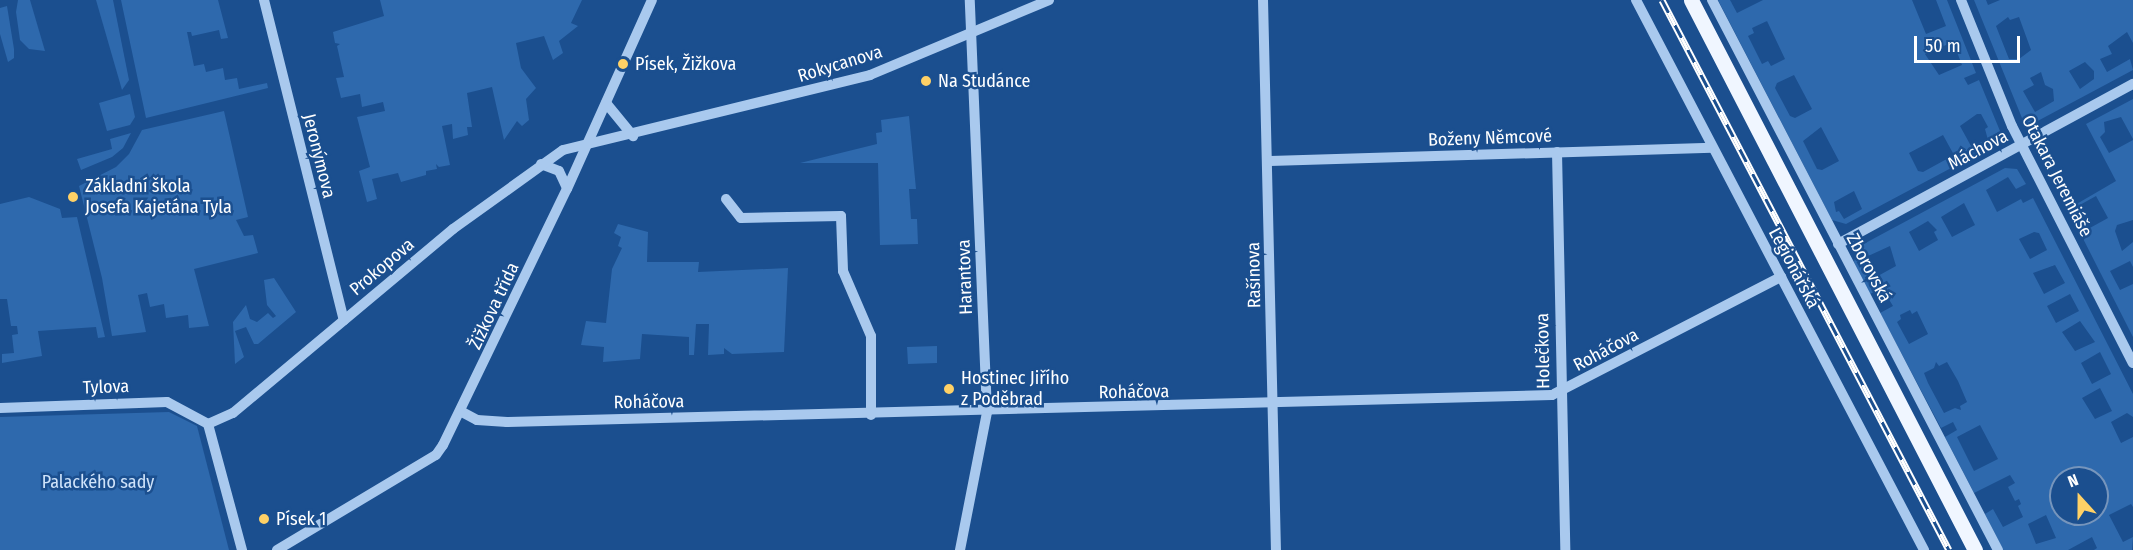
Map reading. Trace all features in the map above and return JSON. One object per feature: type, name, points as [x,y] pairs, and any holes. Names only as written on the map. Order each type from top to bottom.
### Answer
[{"type":"main road","points":[[1691,0],[1976,550]]},
{"type":"street","name":"Jeronýmova","points":[[264,0],[344,320]]},
{"type":"street","name":"Žižkova třída","points":[[277,550],[436,455],[462,412],[567,189],[584,146],[652,0]]},
{"type":"street","name":"Harantova","points":[[960,550],[987,412],[970,0]]},
{"type":"street","name":"Rokycanova","points":[[584,146],[633,136],[870,75],[1049,0]]},
{"type":"street","name":"Rašínova","points":[[1263,0],[1276,550]]},
{"type":"street","name":"Legionářská","points":[[1636,0],[1924,550]]},
{"type":"street","name":"Zborovská","points":[[1712,0],[1998,550]]},
{"type":"street","name":"Otakara Jeremiáše","points":[[1961,0],[2022,146],[2133,363]]},
{"type":"street","name":"Máchova","points":[[1838,244],[2133,84]]},
{"type":"street","points":[[606,102],[633,136]]},
{"type":"street","name":"Prokopova","points":[[208,424],[233,413],[453,229],[563,150],[584,146]]},
{"type":"street","name":"Boženy Němcové","points":[[1268,161],[1712,148]]},
{"type":"street","name":"Holečkova","points":[[1557,152],[1560,393],[1565,550]]},
{"type":"street","points":[[541,164],[559,171],[567,189]]},
{"type":"street","points":[[726,199],[741,218],[841,216],[843,270],[871,336],[871,415]]},
{"type":"street","name":"Roháčova","points":[[462,412],[477,420],[507,422],[1272,405],[1560,393],[1781,277]]},
{"type":"street","name":"Tylova","points":[[0,408],[167,402],[208,424]]},
{"type":"street","points":[[208,424],[242,550]]},
{"type":"green space","points":[[18,0],[30,0],[45,51],[29,49],[20,40],[16,12]]},
{"type":"green space","points":[[96,0],[113,0],[129,80],[122,90]]},
{"type":"green space","points":[[121,0],[218,0],[228,38],[221,39],[219,30],[192,36],[191,32],[187,32],[194,66],[204,64],[206,72],[223,68],[225,80],[237,78],[239,89],[267,83],[268,88],[146,118]]},
{"type":"green space","points":[[380,0],[582,0],[571,23],[578,26],[559,41],[563,53],[553,60],[544,36],[516,43],[521,68],[536,88],[526,99],[529,120],[522,126],[517,121],[504,140],[492,87],[467,93],[472,127],[467,127],[468,135],[453,139],[452,124],[442,126],[450,165],[439,167],[436,164],[437,169],[426,171],[426,175],[401,182],[398,173],[372,179],[377,199],[367,202],[359,171],[370,167],[357,117],[385,111],[383,102],[362,107],[360,94],[341,98],[336,78],[344,77],[337,46],[340,44],[335,43],[333,32],[384,16]]},
{"type":"green space","points":[[1718,0],[1730,0],[1737,13],[1763,0],[1912,0],[1926,34],[1946,26],[1936,0],[1947,0],[1976,73],[1964,78],[1968,85],[1979,80],[2000,131],[2000,142],[1846,224],[1832,220]],"holes":[[[1767,21],[1785,59],[1771,66],[1768,61],[1762,64],[1748,36],[1754,33],[1752,28]],[[1953,42],[1962,65],[1939,75],[1925,54]],[[1794,75],[1812,109],[1795,118],[1790,116],[1775,88],[1777,83]],[[1977,114],[1981,114],[1988,127],[1985,129],[1988,140],[1971,146],[1960,126]],[[1821,127],[1839,161],[1822,170],[1817,169],[1803,141]],[[1943,135],[1954,155],[1923,172],[1918,171],[1909,153]],[[1854,191],[1862,209],[1844,219],[1839,211],[1836,212],[1834,202]]]},
{"type":"green space","points":[[1974,0],[1986,0],[1988,5],[2000,0],[2133,0],[2133,43],[2127,32],[2108,46],[2112,54],[2100,59],[2107,72],[2130,59],[2133,70],[2032,124],[2024,123]],"holes":[[[2008,17],[2010,20],[2019,17],[2031,50],[2019,59],[2009,59],[1996,26]],[[2085,62],[2094,71],[2094,79],[2080,89],[2069,71]],[[2041,72],[2045,85],[2053,89],[2054,101],[2035,112],[2023,91],[2034,85],[2030,78]]]},
{"type":"green space","points":[[7,6],[14,49],[14,58],[8,62],[0,34],[0,8]]},
{"type":"green space","points":[[130,94],[135,117],[130,125],[107,131],[99,103]]},
{"type":"green space","points":[[2133,99],[2133,139],[2121,117],[2104,122],[2105,132],[2100,137],[2109,153],[2133,140],[2133,220],[2117,225],[2115,231],[2122,251],[2133,242],[2133,267],[2130,261],[2110,271],[2120,290],[2133,284],[2133,337],[2068,209],[2116,181],[2086,124]],"holes":[[[2096,196],[2108,218],[2088,229],[2078,206]]]},
{"type":"green space","points":[[224,111],[248,217],[236,220],[244,236],[253,235],[258,253],[194,269],[209,326],[189,328],[188,315],[166,318],[164,304],[150,307],[147,293],[138,295],[146,332],[112,336],[102,278],[79,186],[116,167],[129,154],[142,130]]},
{"type":"green space","points":[[909,116],[916,189],[909,189],[911,219],[917,219],[918,244],[880,245],[878,163],[800,163],[877,144],[876,133],[882,132],[881,120]]},
{"type":"green space","points":[[131,133],[123,148],[112,157],[81,170],[77,159],[112,149],[110,139]]},
{"type":"green space","points":[[2005,168],[2017,169],[2026,184],[2016,189],[2008,177],[1986,190],[1997,212],[2021,199],[2023,203],[2033,198],[2133,394],[2133,417],[2127,413],[2111,422],[2121,443],[2133,437],[2133,507],[2131,504],[2109,515],[2123,542],[2133,537],[2132,550],[2094,550],[2097,548],[2092,537],[2068,550],[2003,550],[1985,514],[1993,509],[2003,527],[2023,517],[2018,506],[2021,504],[2019,499],[2015,501],[2008,487],[2015,483],[2010,475],[1974,493],[1945,437],[1957,430],[1953,422],[1941,428],[1880,313],[1893,306],[1882,288],[1870,294],[1854,262],[1858,247]],"holes":[[[1964,203],[1975,225],[1952,237],[1941,217]],[[1928,221],[1937,230],[1934,232],[1938,240],[1919,251],[1909,232]],[[2034,232],[2039,233],[2047,250],[2030,259],[2019,239]],[[1890,246],[1896,266],[1876,277],[1866,257]],[[2055,265],[2065,283],[2044,294],[2033,273]],[[2070,294],[2079,311],[2056,323],[2047,306]],[[1910,310],[1912,314],[1917,311],[1928,334],[1909,344],[1897,322],[1901,319],[1900,315]],[[2080,321],[2095,342],[2075,351],[2062,332]],[[2100,352],[2111,374],[2092,384],[2081,363]],[[1936,362],[1939,366],[1947,362],[1967,402],[1960,406],[1961,410],[1955,408],[1944,413],[1924,373],[1934,368]],[[2100,388],[2112,411],[2095,419],[2082,398]],[[1980,425],[1998,459],[1974,471],[1957,437]]]},
{"type":"green space","points":[[29,197],[60,209],[62,218],[77,217],[105,337],[98,338],[96,327],[38,331],[42,356],[2,363],[2,354],[14,353],[12,335],[18,334],[17,326],[11,326],[7,299],[0,299],[0,204]]},
{"type":"green space","points":[[618,224],[648,232],[647,262],[699,262],[698,272],[788,268],[784,352],[732,354],[724,348],[724,354],[708,355],[709,324],[696,324],[694,355],[689,355],[689,337],[642,334],[640,359],[603,362],[604,347],[581,345],[586,321],[606,323],[612,269],[622,248],[618,246],[621,237],[614,233]]},
{"type":"green space","points":[[274,278],[296,312],[258,344],[254,344],[246,327],[235,331],[244,357],[235,364],[233,322],[246,305],[250,319],[257,322],[268,313],[273,318],[276,316],[267,305],[264,280]]},
{"type":"green space","points":[[937,346],[937,363],[908,364],[907,347]]},
{"type":"green space","name":"Palackého sady","points":[[169,412],[197,426],[229,550],[0,550],[0,417]]},
{"type":"railway","points":[[1662,0],[1949,550]]},
{"type":"place","name":"Písek, Žižkova","points":[[623,64]]},
{"type":"place","name":"Na Studánce","points":[[926,81]]},
{"type":"place","name":"Základní škola Josefa Kajetána Tyla","points":[[73,197]]},
{"type":"place","name":"Hostinec Jiřího z Poděbrad","points":[[949,389]]},
{"type":"place","name":"Písek 1","points":[[264,519]]}]
